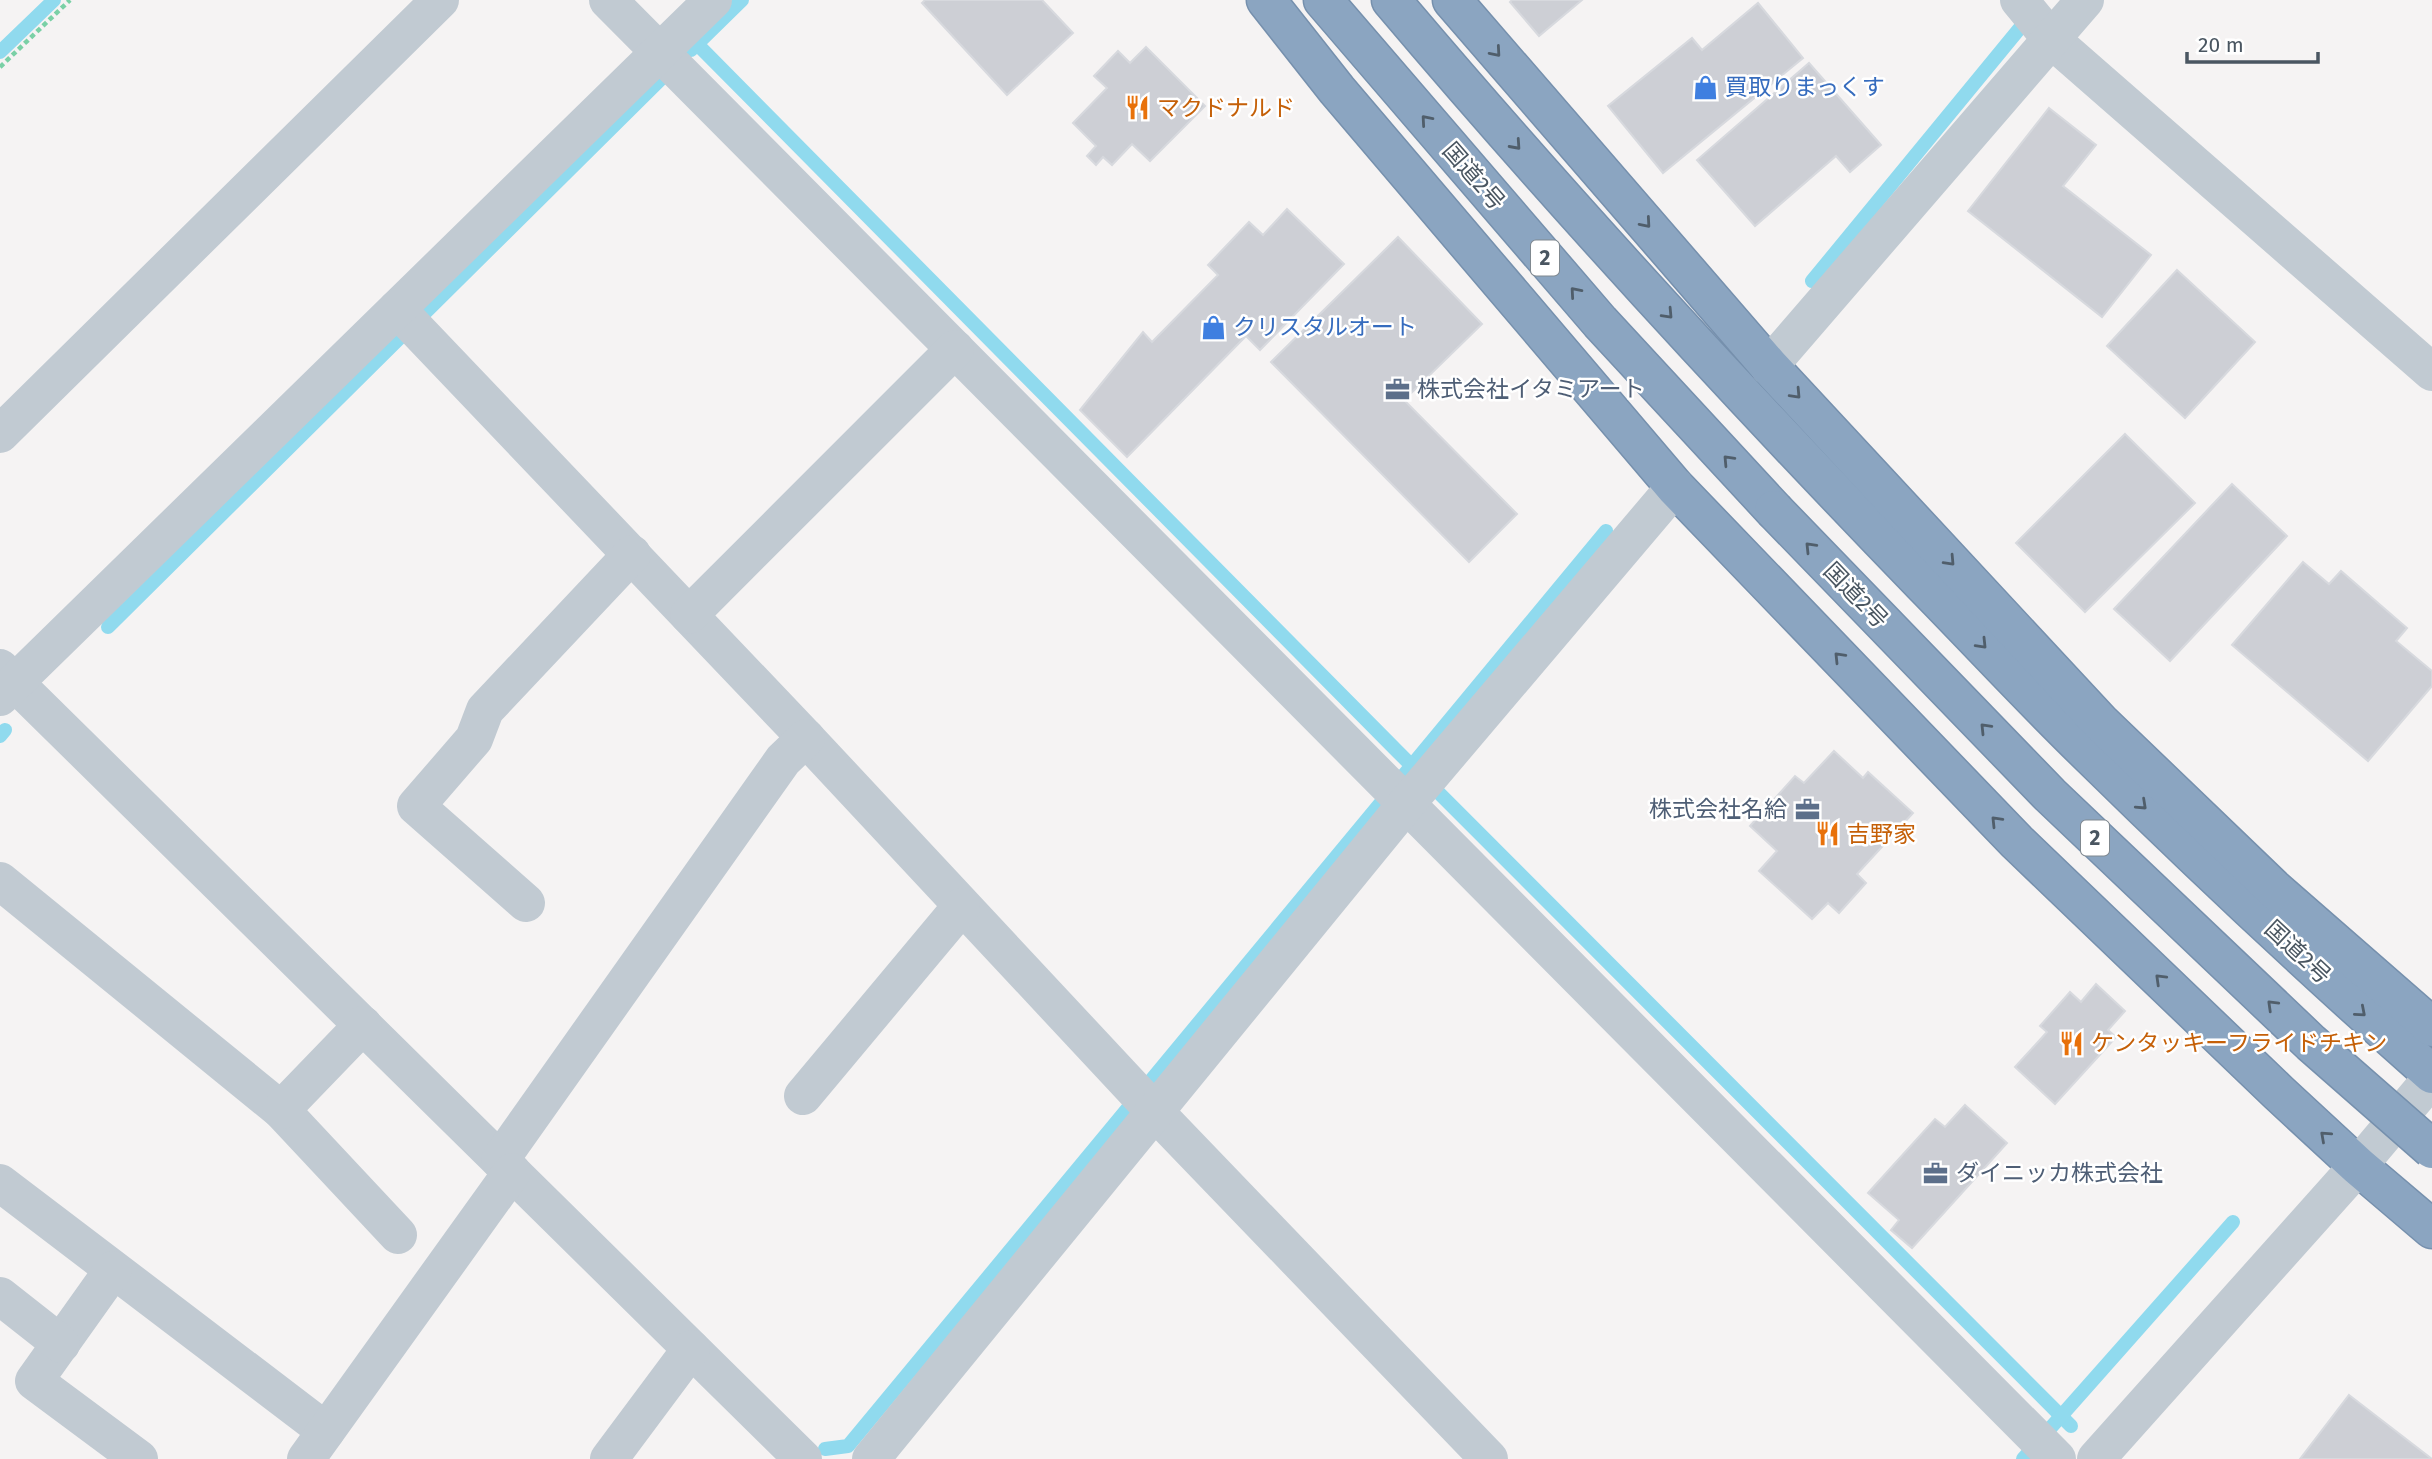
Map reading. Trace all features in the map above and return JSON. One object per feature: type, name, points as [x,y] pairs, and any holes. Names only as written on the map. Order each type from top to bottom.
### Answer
[{"type":"highway","points":[[1266,0],[1336,90],[1675,487],[2017,842],[2269,1084],[2358,1166],[2432,1229]]},
{"type":"highway","name":"国道2号","points":[[1323,0],[1600,321],[1774,510],[2050,795],[2311,1043],[2432,1149]]},
{"type":"highway","name":"国道2号","points":[[1391,0],[1629,272],[1815,472],[2090,755],[2349,1001],[2432,1076]]},
{"type":"highway","points":[[1452,0],[1769,366],[2100,722],[2275,890],[2432,1027]]},
{"type":"street","points":[[0,434],[440,0]]},
{"type":"street","points":[[608,0],[955,349],[1409,789],[2046,1448]]},
{"type":"street","points":[[713,0],[670,62],[408,321],[5,682],[363,1025],[803,1459]]},
{"type":"street","points":[[1244,0],[1336,90]]},
{"type":"street","points":[[1769,366],[2033,17],[2085,0]]},
{"type":"street","points":[[2033,17],[2432,372]]},
{"type":"street","points":[[408,321],[806,738],[1144,1100],[1489,1459]]},
{"type":"street","points":[[689,615],[955,349]]},
{"type":"street","points":[[871,1459],[1144,1100],[1409,789],[1675,487]]},
{"type":"street","points":[[526,902],[416,806],[474,739],[485,710],[632,554]]},
{"type":"street","points":[[0,1183],[113,1270],[316,1445],[783,760],[806,738]]},
{"type":"street","points":[[0,881],[281,1110],[398,1235]]},
{"type":"street","points":[[803,1096],[961,907]]},
{"type":"street","points":[[281,1110],[363,1025]]},
{"type":"street","points":[[2096,1459],[2358,1166],[2432,1076]]},
{"type":"street","points":[[113,1270],[34,1381],[139,1459]]},
{"type":"street","points":[[0,1296],[61,1343]]},
{"type":"street","points":[[609,1459],[691,1349]]},
{"type":"path","points":[[0,67],[70,0]]},
{"type":"building","points":[[925,0],[1042,0],[1073,33],[1007,95],[922,3]]},
{"type":"building","points":[[1582,0],[1539,36],[1510,2]]},
{"type":"building","points":[[1758,3],[1803,58],[1663,173],[1608,106],[1692,38],[1702,50]]},
{"type":"building","points":[[1146,47],[1205,106],[1150,161],[1132,144],[1112,165],[1103,157],[1096,165],[1087,156],[1096,146],[1073,123],[1107,88],[1094,76],[1118,51],[1130,63]]},
{"type":"building","points":[[1809,63],[1881,145],[1850,172],[1836,156],[1755,226],[1697,160]]},
{"type":"building","points":[[2049,108],[2096,145],[2063,186],[2151,255],[2102,317],[1968,211]]},
{"type":"building","points":[[1287,209],[1344,264],[1260,350],[1246,336],[1127,457],[1080,410],[1143,332],[1152,342],[1218,275],[1208,265],[1249,222],[1263,235]]},
{"type":"building","points":[[1398,237],[1482,324],[1404,400],[1517,514],[1469,562],[1271,362]]},
{"type":"building","points":[[2177,270],[2255,342],[2185,418],[2107,346]]},
{"type":"building","points":[[2125,434],[2195,503],[2085,612],[2016,543]]},
{"type":"building","points":[[2232,484],[2287,536],[2170,661],[2114,609]]},
{"type":"building","points":[[2303,562],[2329,584],[2341,571],[2407,628],[2396,641],[2432,671],[2432,686],[2368,761],[2232,645]]},
{"type":"building","points":[[1834,751],[1863,778],[1868,772],[1913,813],[1857,874],[1866,883],[1839,913],[1828,903],[1812,919],[1759,871],[1777,851],[1750,826],[1795,776],[1804,783]]},
{"type":"building","points":[[2096,984],[2125,1011],[2108,1030],[2116,1037],[2055,1104],[2015,1067],[2047,1032],[2040,1026],[2070,992],[2081,1002]]},
{"type":"building","points":[[1965,1105],[2007,1143],[1912,1248],[1891,1230],[1899,1220],[1868,1193],[1935,1119],[1945,1127]]},
{"type":"building","points":[[2349,1395],[2432,1459],[2300,1459]]},
{"type":"waterway","points":[[0,52],[54,0]]},
{"type":"waterway","points":[[691,50],[742,0]]},
{"type":"waterway","points":[[1812,281],[2029,17]]},
{"type":"waterway","points":[[697,44],[2071,1426]]},
{"type":"waterway","points":[[108,627],[674,66]]},
{"type":"waterway","points":[[825,1449],[848,1446],[1606,531]]},
{"type":"waterway","points":[[0,736],[5,730]]},
{"type":"waterway","points":[[2023,1459],[2233,1222]]},
{"type":"place","name":"買取りまっくす","points":[[1705,87]]},
{"type":"place","name":"マクドナルド","points":[[1137,108]]},
{"type":"place","name":"クリスタルオート","points":[[1213,327]]},
{"type":"place","name":"株式会社イタミアート","points":[[1397,389]]},
{"type":"place","name":"株式会社名給","points":[[1807,809]]},
{"type":"place","name":"吉野家","points":[[1827,834]]},
{"type":"place","name":"ケンタッキーフライドチキン","points":[[2071,1043]]},
{"type":"place","name":"ダイニッカ株式会社","points":[[1936,1173]]}]
